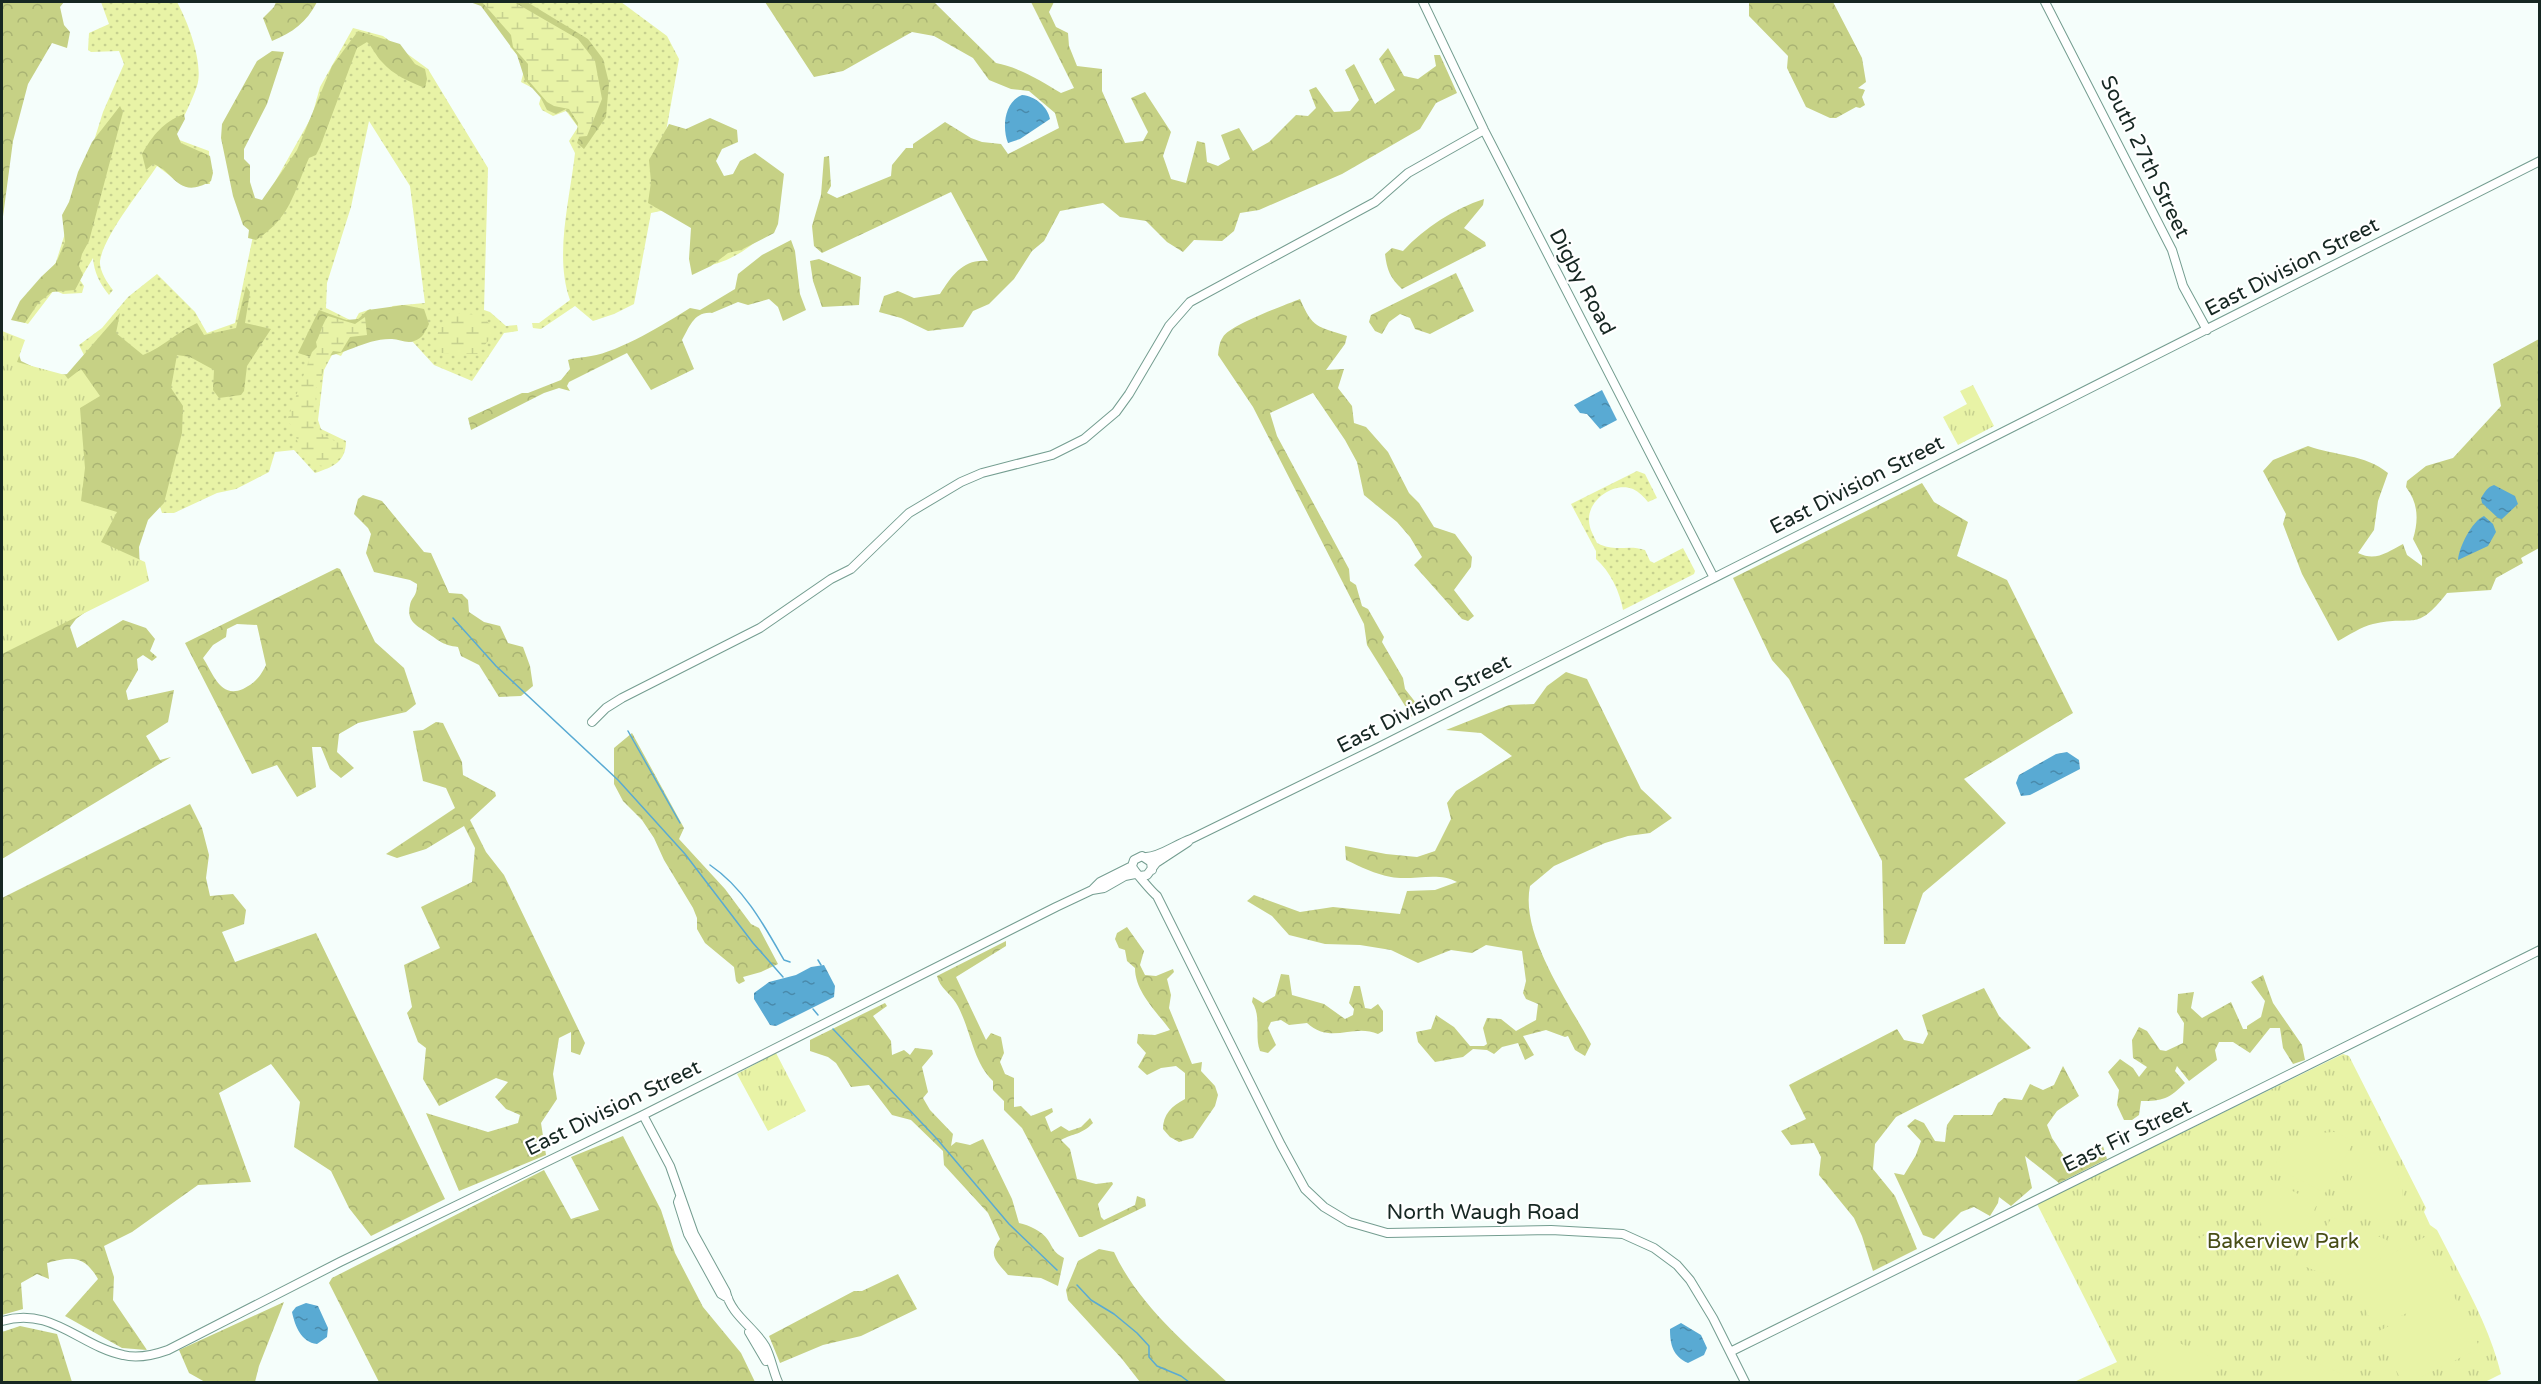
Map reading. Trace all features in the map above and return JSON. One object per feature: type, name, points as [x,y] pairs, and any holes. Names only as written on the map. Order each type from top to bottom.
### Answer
[{"type":"street","name":"Digby Road","points":[[1423,2],[1484,130],[1714,578]]},
{"type":"street","name":"South 27th Street","points":[[2045,2],[2166,239],[2183,286],[2207,330]]},
{"type":"street","points":[[592,722],[606,708],[622,698],[744,638],[851,568],[909,513],[927,501],[982,473],[1052,455],[1084,439],[1116,412],[1169,326],[1190,302],[1375,202],[1408,172],[1484,130]]},
{"type":"street","name":"East Division Street","points":[[1152,870],[1156,863],[1191,839],[2540,161]]},
{"type":"street","name":"East Division Street","points":[[1146,857],[1158,856],[1178,843],[1191,839]]},
{"type":"street","points":[[1138,857],[1146,857],[1151,862],[1152,870],[1146,875],[1136,872],[1138,857]]},
{"type":"street","name":"East Division Street","points":[[2,1321],[27,1318],[50,1322],[79,1334],[108,1351],[124,1356],[150,1356],[168,1350],[332,1266],[643,1115],[791,1038],[1092,890],[1104,888],[1136,872]]},
{"type":"street","name":"North Waugh Road","points":[[1136,872],[1157,893],[1244,1074],[1286,1154],[1305,1189],[1324,1207],[1349,1222],[1387,1233],[1551,1230],[1623,1234],[1654,1248],[1677,1265],[1690,1280],[1713,1318],[1745,1383]]},
{"type":"street","name":"East Fir Street","points":[[1730,1352],[2540,950]]},
{"type":"street","points":[[643,1115],[670,1166],[688,1234],[721,1294],[728,1298],[748,1327],[772,1369],[777,1383]]},
{"type":"green space","points":[[2,2],[64,2],[60,7],[64,25],[70,32],[67,48],[52,43],[28,84],[13,141],[2,224]]},
{"type":"green space","points":[[101,2],[177,2],[194,43],[199,77],[195,93],[174,138],[209,151],[210,184],[181,184],[157,166],[124,212],[103,250],[100,265],[113,290],[109,295],[98,278],[93,258],[80,280],[84,286],[82,293],[63,294],[54,290],[28,324],[23,322],[56,262],[103,112],[124,64],[119,51],[91,52],[88,50],[89,33],[109,24]]},
{"type":"green space","points":[[276,2],[317,2],[298,26],[272,41],[263,18]]},
{"type":"green space","points":[[470,2],[527,2],[588,39],[603,59],[609,83],[606,117],[584,149],[577,143],[581,131],[566,109],[556,114],[547,110],[541,98],[525,80],[517,55],[481,6]]},
{"type":"green space","points":[[482,2],[514,2],[578,39],[595,61],[602,99],[587,136],[576,137],[578,123],[569,109],[547,102],[528,80],[528,64],[513,47],[511,35]]},
{"type":"green space","points":[[488,2],[621,2],[667,36],[679,59],[657,182],[770,230],[739,253],[703,267],[696,262],[690,244],[700,229],[665,210],[651,213],[634,304],[593,321],[575,306],[541,329],[533,328],[532,323],[539,323],[570,300],[565,283],[563,246],[575,153],[569,141],[578,127],[566,111],[553,116],[542,110],[539,104],[542,93],[521,82],[526,63],[510,47],[514,34]]},
{"type":"green space","points":[[765,2],[934,2],[996,63],[1021,71],[1061,93],[1074,88],[1031,2],[1054,2],[1049,12],[1056,27],[1068,33],[1069,46],[1077,66],[1102,69],[1102,91],[1125,143],[1143,141],[1148,132],[1131,98],[1145,92],[1171,132],[1163,156],[1171,179],[1186,183],[1197,141],[1205,143],[1207,162],[1218,166],[1230,159],[1221,135],[1239,128],[1253,151],[1269,142],[1296,115],[1308,116],[1316,108],[1309,90],[1316,87],[1334,112],[1350,111],[1359,100],[1345,70],[1354,64],[1375,104],[1395,90],[1379,59],[1388,48],[1404,76],[1418,79],[1436,66],[1434,55],[1440,55],[1457,93],[1436,103],[1420,129],[1342,174],[1259,210],[1240,213],[1234,231],[1222,241],[1194,240],[1183,252],[1167,242],[1146,221],[1120,217],[1103,203],[1060,211],[1044,241],[1032,251],[1014,279],[989,304],[973,311],[963,327],[928,331],[901,318],[879,312],[884,296],[898,291],[914,298],[940,294],[954,274],[965,265],[988,261],[951,192],[822,253],[814,246],[812,226],[821,195],[824,157],[829,156],[831,186],[827,193],[837,198],[891,176],[892,165],[906,148],[913,148],[913,144],[945,122],[971,138],[1001,144],[1008,154],[1059,128],[1055,113],[1029,91],[1011,89],[989,80],[973,58],[934,36],[912,32],[843,71],[814,77]]},
{"type":"green space","points":[[1749,2],[1833,2],[1862,58],[1866,82],[1858,88],[1865,90],[1862,97],[1865,105],[1860,108],[1856,107],[1836,118],[1830,118],[1806,107],[1787,68],[1788,56],[1749,16]]},
{"type":"green space","points":[[353,28],[383,36],[428,69],[488,168],[484,310],[490,312],[506,326],[517,325],[518,331],[504,333],[472,381],[434,365],[412,341],[392,306],[425,303],[410,186],[369,121],[351,207],[327,283],[326,308],[354,322],[359,313],[371,309],[372,341],[352,337],[341,356],[333,353],[324,370],[318,420],[321,429],[346,441],[344,454],[333,466],[315,473],[294,450],[275,452],[269,472],[236,489],[217,493],[174,513],[162,513],[142,448],[95,377],[79,345],[102,328],[128,297],[157,274],[195,312],[207,333],[235,323],[253,236],[276,180],[312,116],[320,87]]},
{"type":"green space","points":[[358,31],[400,44],[415,64],[425,69],[427,79],[425,88],[391,71],[367,42],[357,48],[320,147],[316,155],[309,158],[290,204],[277,223],[268,231],[256,240],[248,238],[249,230],[243,225],[233,196],[221,138],[222,124],[257,61],[272,51],[284,52],[267,104],[244,149],[244,159],[250,165],[250,182],[255,198],[262,200],[297,150],[332,66]]},
{"type":"green space","points":[[120,106],[123,112],[89,241],[79,266],[83,275],[75,290],[52,292],[39,302],[25,323],[11,320],[20,301],[56,263],[65,242],[62,215],[69,202],[78,172],[92,142]]},
{"type":"green space","points":[[184,114],[185,119],[177,134],[181,143],[210,156],[213,173],[211,181],[191,188],[183,186],[153,164],[146,170],[142,154],[159,130]]},
{"type":"green space","points":[[710,118],[737,130],[738,142],[722,149],[716,161],[724,176],[733,174],[740,161],[755,153],[784,174],[778,224],[774,233],[741,250],[728,253],[711,266],[692,275],[689,259],[691,228],[648,203],[651,182],[649,160],[669,124],[686,129]]},
{"type":"green space","points":[[1484,199],[1483,205],[1464,228],[1485,242],[1486,246],[1402,289],[1390,273],[1385,254],[1392,248],[1403,251],[1440,220]]},
{"type":"green space","points":[[791,240],[795,251],[800,294],[806,310],[783,321],[778,307],[769,299],[748,305],[738,302],[712,313],[706,313],[693,321],[682,340],[694,369],[651,390],[627,353],[569,382],[567,386],[570,391],[559,388],[544,393],[471,430],[468,418],[522,393],[528,393],[561,380],[570,369],[568,360],[615,349],[690,308],[700,310],[735,289],[738,274],[762,255]]},
{"type":"green space","points":[[819,259],[861,277],[859,305],[822,307],[813,281],[810,261]]},
{"type":"green space","points":[[1456,273],[1474,311],[1430,334],[1415,329],[1410,318],[1400,314],[1389,322],[1382,334],[1375,331],[1369,322],[1371,315]]},
{"type":"green space","points":[[246,286],[250,292],[245,323],[271,329],[247,366],[244,391],[241,395],[219,398],[213,390],[214,370],[190,357],[177,355],[171,388],[183,406],[182,433],[164,503],[148,520],[139,547],[140,572],[76,619],[70,627],[77,648],[123,620],[146,628],[155,639],[150,651],[157,657],[152,661],[143,655],[137,659],[138,670],[126,691],[128,700],[174,690],[168,722],[146,736],[160,760],[171,757],[2,859],[2,336],[14,339],[21,361],[52,376],[67,374],[120,313],[116,333],[143,355],[197,323],[204,335],[236,328]]},
{"type":"green space","points":[[1300,299],[1317,325],[1347,336],[1345,344],[1326,370],[1344,369],[1338,388],[1352,406],[1354,423],[1366,427],[1388,452],[1409,493],[1419,503],[1434,527],[1455,534],[1472,557],[1471,567],[1454,590],[1474,616],[1468,621],[1462,619],[1414,565],[1422,557],[1410,537],[1397,522],[1364,495],[1357,462],[1313,393],[1270,413],[1277,436],[1349,569],[1350,581],[1356,585],[1362,606],[1368,609],[1384,637],[1382,642],[1403,678],[1405,689],[1416,703],[1417,713],[1412,717],[1367,645],[1364,624],[1253,407],[1218,355],[1221,341],[1228,332]]},
{"type":"green space","points":[[404,305],[424,309],[429,324],[417,340],[409,342],[392,339],[379,340],[323,357],[298,353],[319,310],[346,320],[358,319],[368,310]]},
{"type":"green space","points":[[453,313],[480,315],[494,328],[489,340],[477,354],[441,353],[438,348],[438,332],[444,321]]},
{"type":"green space","points":[[328,316],[355,324],[365,317],[367,335],[350,337],[341,352],[333,351],[315,390],[316,405],[311,423],[322,434],[344,445],[340,458],[323,466],[311,461],[303,452],[297,440],[295,428],[289,423],[288,418]]},
{"type":"green space","points":[[2,331],[25,340],[17,362],[65,375],[68,379],[81,369],[100,396],[80,408],[85,468],[81,501],[117,512],[101,542],[145,562],[149,581],[2,654]]},
{"type":"green space","points":[[2539,339],[2539,548],[2521,558],[2523,563],[2496,578],[2491,590],[2447,593],[2428,614],[2421,618],[2373,624],[2338,641],[2302,574],[2283,524],[2286,514],[2263,471],[2273,460],[2308,446],[2360,459],[2379,467],[2388,473],[2378,501],[2374,530],[2358,553],[2370,557],[2376,556],[2403,544],[2407,555],[2422,566],[2422,556],[2413,539],[2416,511],[2413,499],[2406,487],[2407,481],[2426,466],[2453,458],[2501,406],[2493,364]]},
{"type":"green space","points":[[1973,385],[1994,426],[1958,445],[1943,417],[1967,404],[1960,391]]},
{"type":"green space","points":[[1637,471],[1645,474],[1657,498],[1648,502],[1633,489],[1626,487],[1610,490],[1597,499],[1589,520],[1597,543],[1616,548],[1645,550],[1650,561],[1654,563],[1683,548],[1695,571],[1694,574],[1623,610],[1614,582],[1596,559],[1596,551],[1571,504]]},
{"type":"green space","points":[[1922,483],[1934,502],[1968,522],[1957,556],[2007,580],[2073,713],[1964,779],[2006,823],[1923,893],[1905,944],[1884,944],[1882,861],[1789,679],[1772,660],[1733,578]]},
{"type":"green space","points":[[363,495],[382,501],[424,552],[431,553],[449,593],[462,594],[468,600],[469,612],[484,622],[500,626],[508,643],[523,647],[530,666],[533,686],[521,696],[499,697],[479,665],[461,656],[458,647],[442,643],[411,620],[409,611],[417,584],[410,580],[374,572],[366,553],[371,534],[354,514],[358,499]]},
{"type":"green space","points":[[337,568],[340,569],[375,642],[404,668],[416,704],[406,712],[358,723],[339,734],[337,752],[354,768],[341,778],[330,769],[321,747],[312,747],[316,787],[297,797],[277,765],[252,774],[185,643]],"holes":[[[237,624],[257,625],[266,665],[259,676],[243,689],[235,691],[223,688],[203,658],[213,645],[226,637],[227,629]]]},
{"type":"green space","points":[[1566,672],[1587,679],[1641,789],[1672,818],[1650,833],[1628,836],[1605,843],[1554,866],[1530,886],[1529,905],[1532,925],[1548,967],[1591,1044],[1585,1056],[1575,1050],[1568,1036],[1546,1030],[1523,1036],[1534,1055],[1525,1060],[1518,1043],[1502,1047],[1494,1054],[1487,1050],[1473,1049],[1463,1057],[1435,1062],[1418,1042],[1416,1032],[1431,1029],[1436,1015],[1454,1027],[1470,1046],[1487,1044],[1483,1028],[1487,1018],[1501,1019],[1516,1031],[1536,1020],[1538,1004],[1526,999],[1523,993],[1526,981],[1522,951],[1486,945],[1472,953],[1451,950],[1418,963],[1391,950],[1360,945],[1325,944],[1289,935],[1272,916],[1247,901],[1254,895],[1300,912],[1333,907],[1400,914],[1407,891],[1435,890],[1457,882],[1442,877],[1399,878],[1379,874],[1346,860],[1345,846],[1417,857],[1435,851],[1451,819],[1447,803],[1456,791],[1512,756],[1481,733],[1446,730],[1509,705],[1534,704],[1547,686]]},
{"type":"green space","points":[[436,722],[443,723],[462,762],[463,775],[495,792],[496,796],[470,820],[486,852],[504,875],[585,1043],[580,1055],[571,1052],[571,1032],[559,1038],[553,1074],[557,1099],[541,1123],[546,1155],[459,1191],[426,1113],[488,1132],[518,1123],[520,1115],[506,1109],[495,1097],[508,1082],[496,1078],[439,1106],[423,1079],[426,1048],[418,1042],[407,1013],[412,1007],[404,965],[440,948],[421,907],[472,882],[475,848],[464,826],[426,849],[397,858],[386,854],[455,808],[446,788],[423,781],[413,731],[423,730]]},
{"type":"green space","points":[[632,733],[684,828],[679,839],[725,889],[751,924],[759,928],[778,964],[743,977],[745,981],[739,984],[736,981],[734,967],[705,943],[697,929],[697,918],[693,908],[664,860],[654,838],[642,820],[623,801],[614,784],[614,748]]},
{"type":"green space","points":[[190,804],[202,828],[209,855],[206,878],[210,896],[233,894],[246,910],[244,924],[222,932],[235,962],[316,933],[445,1199],[371,1236],[349,1208],[331,1171],[294,1147],[300,1102],[271,1064],[219,1093],[251,1182],[198,1185],[132,1232],[104,1246],[114,1277],[113,1300],[147,1350],[122,1348],[65,1316],[98,1279],[88,1265],[77,1259],[47,1263],[49,1279],[37,1274],[21,1283],[23,1309],[2,1315],[2,898]]},
{"type":"green space","points":[[1127,927],[1144,951],[1140,965],[1145,975],[1156,976],[1173,969],[1174,972],[1167,979],[1171,995],[1169,1008],[1192,1064],[1202,1062],[1201,1071],[1215,1086],[1218,1095],[1215,1106],[1193,1138],[1179,1142],[1170,1137],[1163,1129],[1163,1124],[1169,1111],[1185,1099],[1185,1073],[1176,1066],[1161,1068],[1147,1075],[1138,1067],[1146,1053],[1137,1043],[1138,1034],[1155,1035],[1170,1030],[1143,993],[1135,968],[1127,961],[1125,950],[1119,948],[1115,939],[1117,933]]},
{"type":"green space","points":[[1006,941],[1006,946],[956,977],[986,1040],[991,1033],[1001,1037],[1004,1053],[1000,1062],[1005,1074],[1014,1078],[1014,1107],[1021,1106],[1031,1116],[1052,1108],[1053,1112],[1045,1117],[1051,1132],[1061,1126],[1069,1131],[1081,1127],[1090,1118],[1093,1123],[1089,1127],[1061,1140],[1070,1149],[1077,1179],[1096,1184],[1112,1182],[1113,1184],[1098,1204],[1104,1220],[1135,1205],[1137,1196],[1145,1199],[1146,1206],[1082,1237],[1079,1237],[1022,1128],[1004,1110],[1004,1101],[993,1090],[993,1081],[980,1064],[954,999],[940,984],[937,976]]},
{"type":"green space","points":[[1281,974],[1289,975],[1292,995],[1324,1004],[1345,1019],[1353,1015],[1354,1009],[1349,1003],[1354,986],[1360,986],[1365,1008],[1371,1009],[1378,1004],[1383,1011],[1383,1031],[1378,1034],[1369,1031],[1333,1033],[1316,1029],[1307,1023],[1289,1025],[1281,1020],[1271,1022],[1268,1028],[1276,1045],[1268,1053],[1260,1051],[1253,997],[1263,1003],[1275,996]]},
{"type":"green space","points":[[2263,975],[2273,1003],[2302,1045],[2305,1060],[2293,1064],[2283,1048],[2280,1028],[2270,1028],[2250,1053],[2233,1042],[2219,1042],[2215,1050],[2217,1060],[2189,1081],[2177,1066],[2175,1071],[2185,1083],[2165,1098],[2141,1101],[2139,1115],[2132,1120],[2124,1120],[2117,1105],[2119,1090],[2108,1072],[2120,1059],[2133,1068],[2139,1077],[2147,1067],[2133,1058],[2132,1040],[2139,1027],[2147,1031],[2160,1050],[2166,1051],[2183,1043],[2184,1023],[2177,1012],[2178,994],[2194,992],[2191,1008],[2202,1018],[2231,1002],[2243,1029],[2247,1029],[2247,1026],[2261,1017],[2265,1001],[2251,982]]},
{"type":"green space","points":[[1984,988],[1999,1016],[2031,1048],[1896,1117],[1875,1144],[1873,1169],[1895,1196],[1917,1249],[1873,1271],[1854,1218],[1819,1175],[1821,1157],[1814,1143],[1791,1145],[1781,1131],[1806,1119],[1789,1085],[1897,1029],[1904,1040],[1923,1044],[1928,1034],[1922,1015]]},
{"type":"green space","points":[[885,1003],[887,1006],[873,1016],[891,1041],[892,1055],[904,1050],[910,1055],[915,1048],[932,1050],[933,1054],[922,1067],[928,1092],[923,1098],[930,1110],[953,1134],[951,1146],[956,1142],[970,1145],[983,1139],[1012,1199],[1019,1223],[1042,1234],[1056,1252],[1064,1258],[1058,1286],[1041,1278],[1008,1275],[995,1258],[994,1250],[1000,1239],[988,1213],[944,1165],[943,1151],[911,1120],[892,1115],[869,1085],[851,1087],[836,1063],[828,1057],[810,1051],[810,1040]]},
{"type":"green space","points":[[776,1053],[806,1111],[768,1131],[737,1074]]},
{"type":"green space","name":"Bakerview Park","points":[[2343,1054],[2349,1056],[2426,1208],[2424,1212],[2430,1225],[2437,1230],[2473,1300],[2496,1355],[2501,1374],[2485,1382],[2074,1382],[2117,1362],[2037,1204]]},
{"type":"green space","points":[[2063,1066],[2079,1096],[2057,1111],[2047,1125],[2052,1138],[2066,1159],[2074,1161],[2094,1154],[2095,1143],[2102,1143],[2107,1159],[2059,1183],[2025,1156],[2032,1188],[2011,1206],[1999,1197],[1990,1216],[1974,1207],[1961,1212],[1934,1239],[1923,1235],[1894,1173],[1904,1175],[1921,1141],[1907,1126],[1915,1119],[1924,1123],[1935,1141],[1945,1142],[1947,1125],[1954,1115],[1992,1115],[1998,1103],[2004,1098],[2022,1100],[2030,1084],[2043,1090],[2054,1085]]},
{"type":"green space","points":[[2334,1132],[2354,1141],[2325,1193],[2274,1167],[2284,1150],[2291,1144],[2305,1136]]},
{"type":"green space","points":[[623,1136],[661,1210],[675,1253],[703,1307],[741,1353],[755,1382],[379,1382],[329,1283],[332,1278],[544,1170],[571,1219],[599,1210],[571,1157]]},
{"type":"green space","points":[[2366,1148],[2388,1163],[2400,1181],[2402,1202],[2392,1227],[2341,1200]]},
{"type":"green space","points":[[2270,1179],[2317,1204],[2293,1259],[2280,1253],[2269,1243],[2261,1225],[2262,1196]]},
{"type":"green space","points":[[2332,1217],[2387,1240],[2385,1246],[2370,1264],[2425,1237],[2451,1291],[2375,1329],[2348,1275],[2351,1273],[2327,1274],[2304,1266]]},
{"type":"green space","points":[[2211,1231],[2222,1247],[2202,1260],[2192,1243]]},
{"type":"green space","points":[[1099,1249],[1114,1252],[1124,1271],[1149,1306],[1227,1382],[1140,1382],[1068,1300],[1066,1290],[1078,1261]]},
{"type":"green space","points":[[898,1274],[917,1309],[861,1336],[823,1345],[780,1363],[769,1336],[854,1291],[862,1291]]},
{"type":"green space","points":[[2453,1294],[2480,1348],[2411,1382],[2402,1382],[2377,1332]]},
{"type":"green space","points":[[284,1302],[255,1382],[205,1382],[189,1373],[179,1350]]},
{"type":"green space","points":[[20,1326],[57,1334],[72,1382],[2,1382],[2,1332]]},
{"type":"green space","points":[[2165,1337],[2221,1361],[2210,1382],[2182,1382],[2152,1364]]},
{"type":"green space","points":[[2287,1350],[2344,1375],[2340,1382],[2272,1382]]},
{"type":"water","points":[[1022,95],[1032,97],[1040,103],[1047,110],[1050,119],[1020,139],[1008,143],[1005,123],[1008,109],[1016,98]]},
{"type":"water","points":[[1602,390],[1617,420],[1600,429],[1587,414],[1580,413],[1574,405]]},
{"type":"water","points":[[2494,485],[2515,496],[2518,504],[2502,519],[2482,503],[2481,498],[2485,492]]},
{"type":"water","points":[[2484,516],[2493,524],[2496,532],[2488,546],[2458,560],[2467,535],[2475,523]]},
{"type":"water","points":[[2067,752],[2079,760],[2080,769],[2030,795],[2021,796],[2016,783],[2019,775],[2056,754]]},
{"type":"water","points":[[824,965],[835,986],[834,997],[776,1026],[770,1025],[754,999],[754,993],[769,982],[796,975],[811,967]]},
{"type":"water","points":[[306,1303],[318,1306],[328,1328],[327,1337],[317,1344],[303,1337],[293,1317],[292,1312],[296,1307]]},
{"type":"water","points":[[1681,1323],[1701,1335],[1707,1348],[1704,1355],[1688,1363],[1673,1349],[1671,1340],[1670,1329]]},
{"type":"waterway","points":[[453,618],[496,666],[618,780],[685,854],[753,943],[783,977]]},
{"type":"waterway","points":[[628,731],[680,823]]},
{"type":"waterway","points":[[710,865],[743,896],[784,960],[790,962]]},
{"type":"waterway","points":[[818,960],[821,965]]},
{"type":"waterway","points":[[813,1009],[818,1015]]},
{"type":"waterway","points":[[833,1029],[937,1139],[1009,1224],[1057,1270]]},
{"type":"waterway","points":[[1077,1285],[1091,1300],[1114,1314],[1137,1333],[1149,1346],[1149,1357],[1157,1366],[1189,1382]]}]
